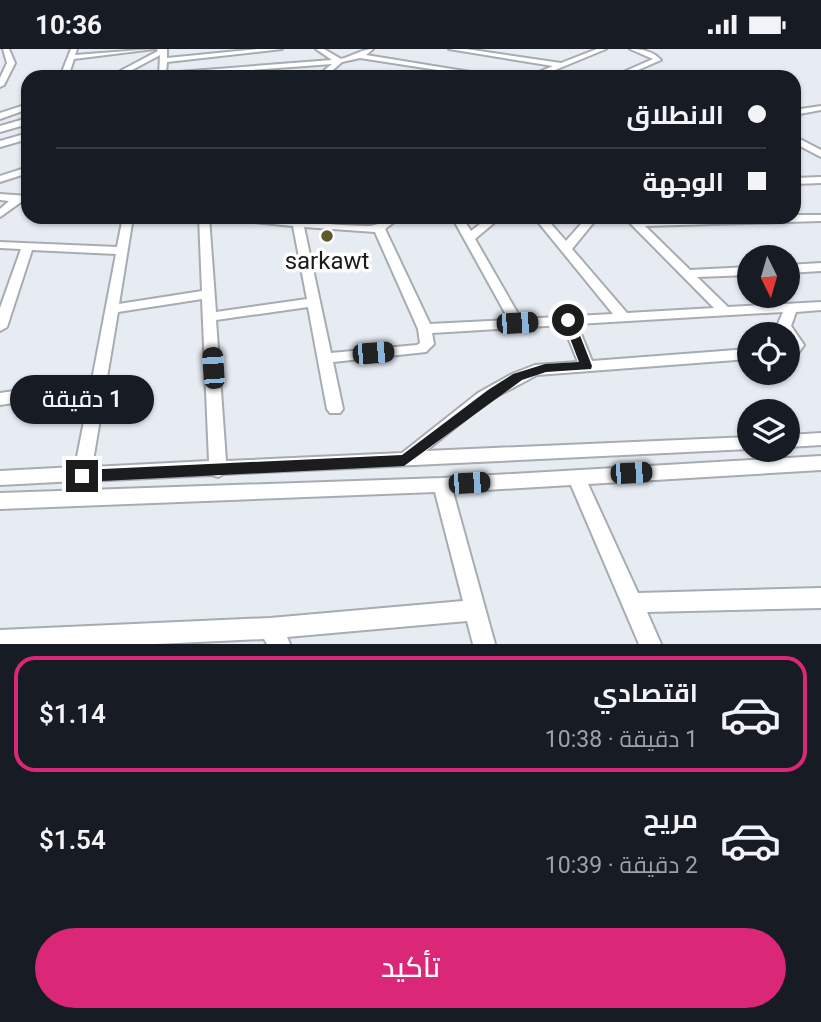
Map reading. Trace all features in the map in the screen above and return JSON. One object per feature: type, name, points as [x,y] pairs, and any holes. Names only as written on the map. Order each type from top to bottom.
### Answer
[{"type":"street","points":[[0,85],[11,63],[6,50],[19,49]]},
{"type":"street","points":[[67,70],[74,53],[151,49]]},
{"type":"street","points":[[162,70],[164,49]]},
{"type":"street","points":[[126,70],[164,49]]},
{"type":"street","points":[[220,49],[230,53]]},
{"type":"street","points":[[163,60],[279,49]]},
{"type":"street","points":[[319,49],[340,61]]},
{"type":"street","points":[[273,70],[340,61],[360,56],[370,49]]},
{"type":"street","points":[[452,49],[562,65]]},
{"type":"street","points":[[549,70],[603,49]]},
{"type":"street","points":[[633,49],[653,55],[658,60],[633,70]]},
{"type":"street","points":[[227,70],[230,53]]},
{"type":"street","points":[[360,56],[451,70]]},
{"type":"street","points":[[329,70],[340,61]]},
{"type":"street","points":[[801,103],[821,99]]},
{"type":"street","points":[[0,116],[21,108]]},
{"type":"street","points":[[801,113],[821,108]]},
{"type":"street","points":[[801,114],[821,121]]},
{"type":"street","points":[[0,129],[21,123]]},
{"type":"street","points":[[0,144],[21,138]]},
{"type":"street","points":[[801,143],[821,154]]},
{"type":"street","points":[[0,179],[21,172]]},
{"type":"street","points":[[801,177],[807,181]]},
{"type":"street","points":[[801,181],[821,180]]},
{"type":"street","points":[[0,197],[21,198]]},
{"type":"street","points":[[0,214],[21,200]]},
{"type":"street","points":[[801,218],[821,218]]},
{"type":"street","points":[[82,476],[127,224]]},
{"type":"street","points":[[204,224],[218,470]]},
{"type":"street","points":[[298,224],[335,409]]},
{"type":"street","points":[[340,224],[369,230],[385,224]]},
{"type":"street","points":[[461,224],[517,323]]},
{"type":"street","points":[[469,238],[487,224]]},
{"type":"street","points":[[546,224],[623,317]]},
{"type":"street","points":[[567,247],[587,224]]},
{"type":"street","points":[[637,224],[725,311]]},
{"type":"street","points":[[325,358],[421,349],[427,344],[425,329],[379,228]]},
{"type":"street","points":[[0,245],[122,251]]},
{"type":"street","points":[[0,327],[3,301],[27,248]]},
{"type":"street","points":[[800,268],[821,267]]},
{"type":"street","points":[[687,274],[737,272]]},
{"type":"street","points":[[111,309],[208,294]]},
{"type":"street","points":[[210,317],[314,302]]},
{"type":"street","points":[[800,307],[821,306]]},
{"type":"street","points":[[425,329],[791,308],[786,322]]},
{"type":"street","points":[[568,320],[587,366]]},
{"type":"street","points":[[404,460],[485,398],[518,377],[545,368],[737,354]]},
{"type":"street","points":[[0,399],[99,383]]},
{"type":"street","points":[[800,440],[821,439]]},
{"type":"street","points":[[0,478],[218,470],[737,443]]},
{"type":"street","points":[[724,444],[739,467]]},
{"type":"street","points":[[0,501],[442,485],[821,463]]},
{"type":"street","points":[[148,495],[153,473]]},
{"type":"street","points":[[576,477],[650,644]]},
{"type":"street","points":[[442,485],[484,644]]},
{"type":"street","points":[[632,603],[821,598]]},
{"type":"street","points":[[0,641],[274,636],[475,610]]},
{"type":"place","name":"sarkawt","points":[[327,236]]},
{"type":"route","points":[[82,476],[404,460],[469,410],[518,377],[545,368],[587,366],[568,320]]}]
